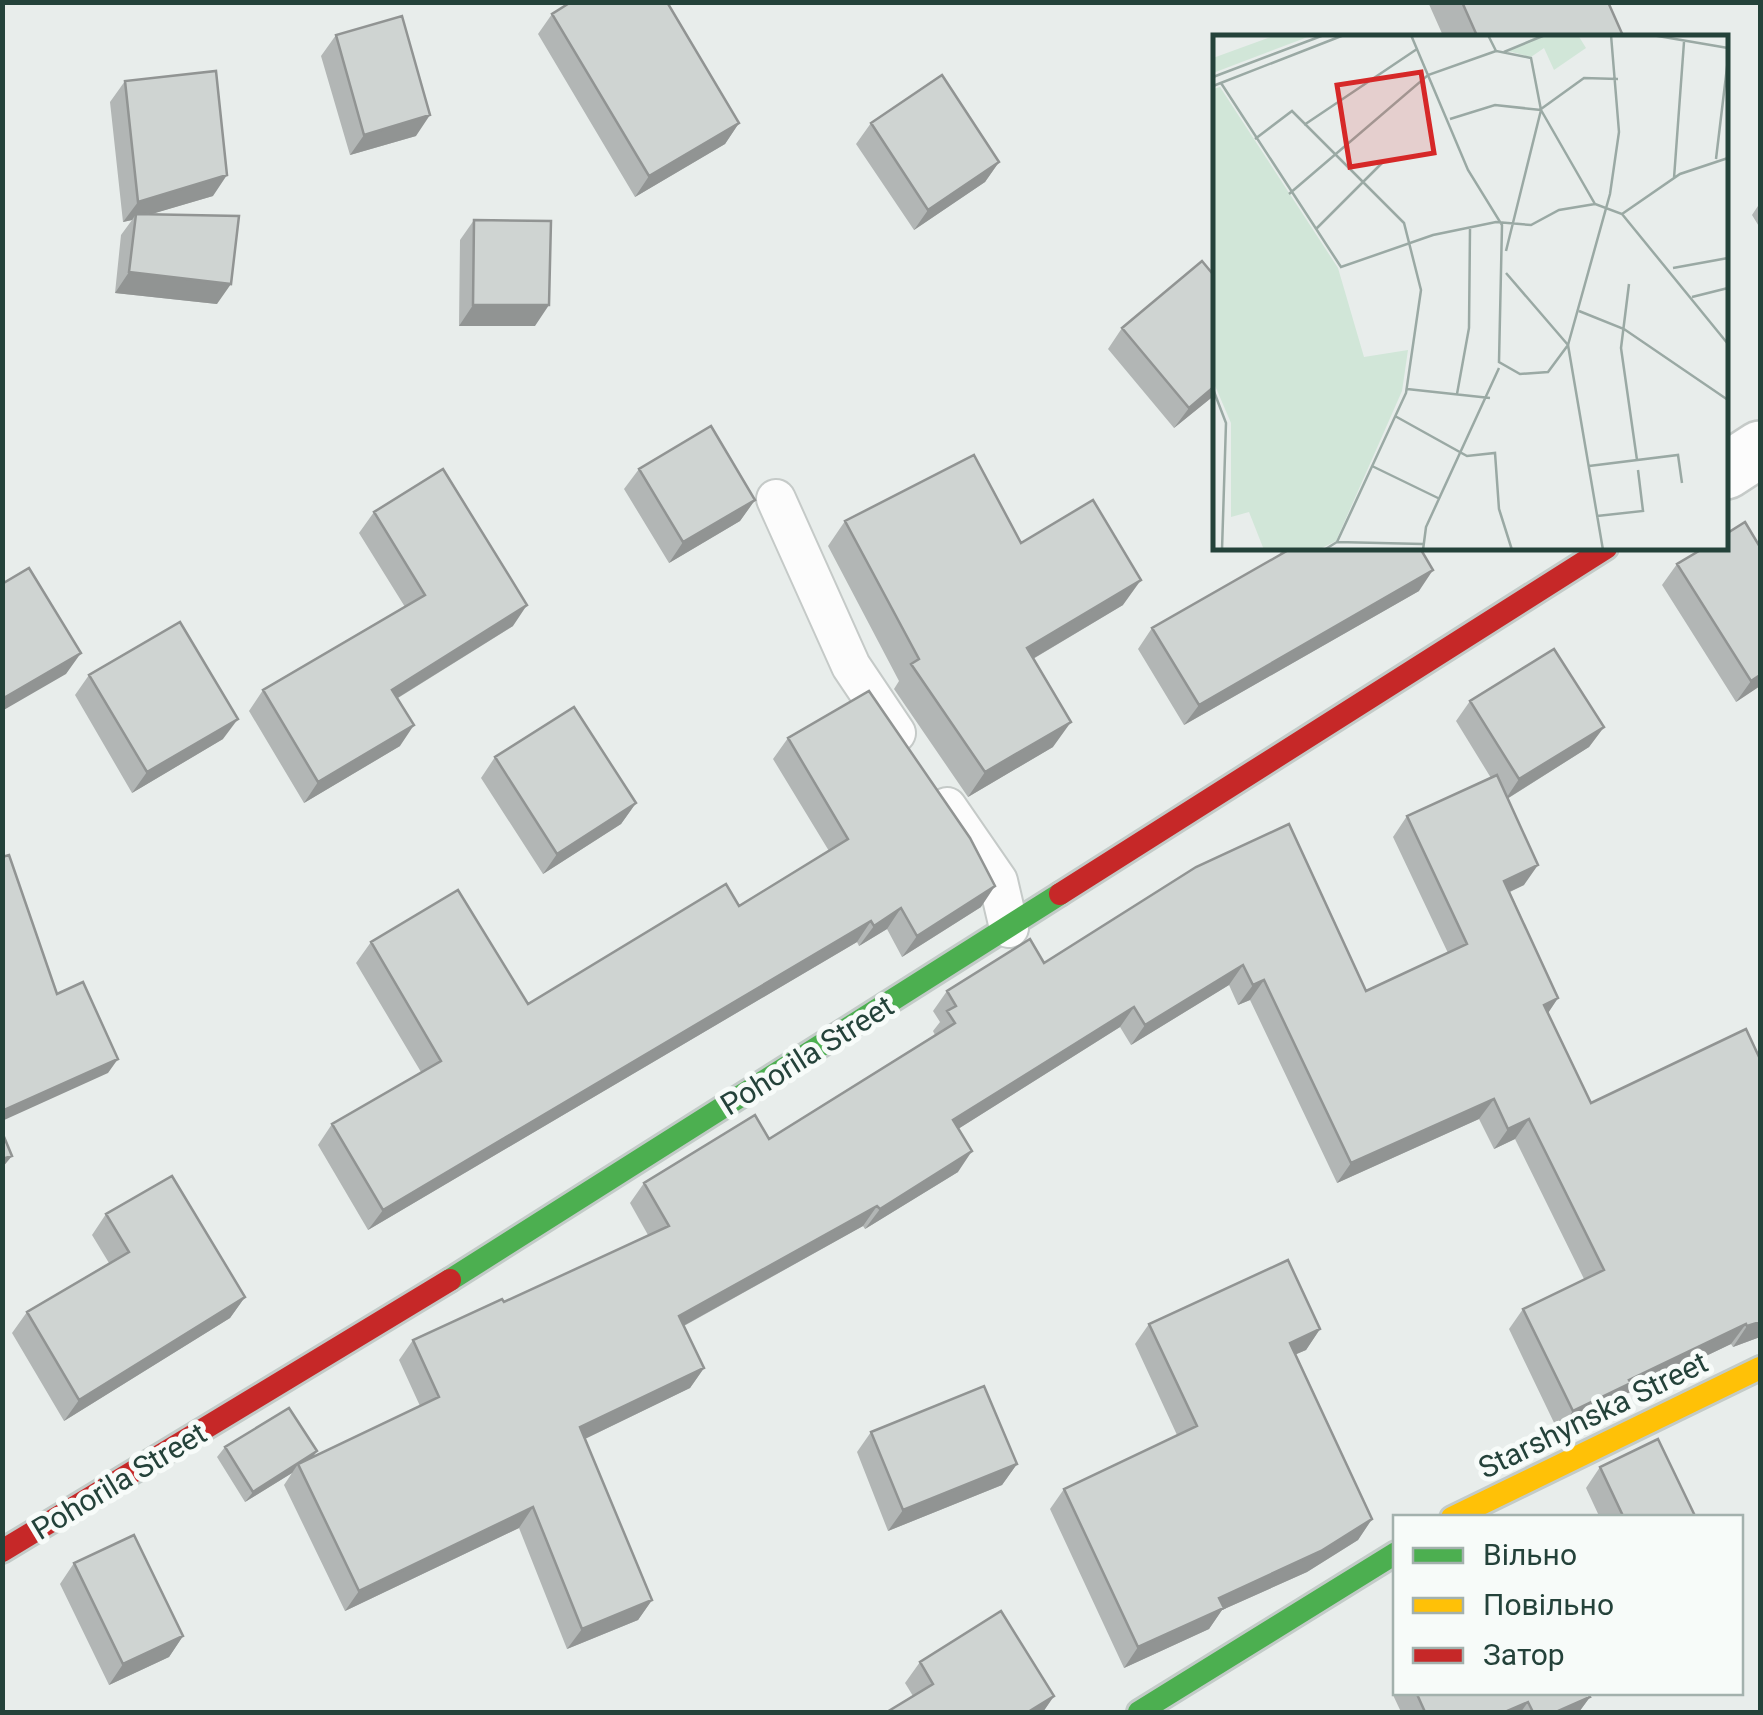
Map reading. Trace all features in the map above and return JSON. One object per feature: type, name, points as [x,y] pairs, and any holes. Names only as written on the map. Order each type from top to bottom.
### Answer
[{"type":"street","points":[[1728,470],[1760,449]]},
{"type":"street","name":"Pohorila Street","points":[[2,1551],[447,1282],[1603,550]]},
{"type":"street","name":"Starshynska Street","points":[[1458,1515],[1760,1368]]},
{"type":"street","points":[[1139,1712],[1393,1555]]},
{"type":"lane","points":[[776,499],[851,666],[998,881],[1009,928]]},
{"type":"building","points":[[571,2],[667,2],[739,123],[649,176],[552,14]]},
{"type":"building","points":[[1462,2],[1608,2],[1623,35],[1477,35]]},
{"type":"building","points":[[402,16],[430,115],[364,135],[336,35]]},
{"type":"building","points":[[216,71],[227,175],[138,202],[125,81]]},
{"type":"building","points":[[942,75],[999,162],[928,210],[871,123]]},
{"type":"building","points":[[136,214],[239,216],[231,284],[129,272]]},
{"type":"building","points":[[474,220],[551,221],[549,305],[473,305]]},
{"type":"building","points":[[1202,261],[1213,274],[1213,388],[1189,408],[1122,328]]},
{"type":"building","points":[[711,426],[755,500],[683,542],[639,469]]},
{"type":"building","points":[[974,455],[1021,543],[1093,500],[1141,580],[1027,648],[1071,722],[985,772],[911,664],[919,659],[845,521]]},
{"type":"building","points":[[443,469],[527,605],[392,690],[414,725],[318,782],[263,690],[425,595],[374,512]]},
{"type":"building","points":[[1745,522],[1760,547],[1760,675],[1751,681],[1677,564],[1701,550],[1728,550],[1728,533]]},
{"type":"building","points":[[1288,550],[1421,550],[1433,570],[1199,705],[1152,628]]},
{"type":"building","points":[[29,568],[81,653],[2,699],[2,584]]},
{"type":"building","points":[[180,622],[238,719],[147,772],[89,675]]},
{"type":"building","points":[[1554,649],[1604,727],[1519,779],[1470,701]]},
{"type":"building","points":[[869,691],[970,838],[995,886],[917,936],[901,908],[874,926],[871,921],[383,1210],[332,1124],[441,1061],[371,942],[458,890],[528,1004],[726,884],[739,906],[848,839],[788,738]]},
{"type":"building","points":[[574,707],[636,803],[557,854],[495,757]]},
{"type":"building","points":[[1497,775],[1538,865],[1504,881],[1558,998],[1544,1005],[1591,1103],[1746,1029],[1760,1059],[1760,1322],[1746,1324],[1573,1411],[1523,1309],[1604,1270],[1529,1119],[1508,1129],[1494,1099],[1351,1163],[1264,980],[1253,985],[1243,965],[1145,1025],[1134,1007],[953,1120],[972,1151],[880,1209],[877,1206],[679,1316],[704,1368],[580,1427],[652,1600],[582,1629],[533,1507],[359,1591],[298,1464],[439,1397],[413,1340],[669,1226],[644,1183],[755,1115],[769,1139],[955,1023],[947,1011],[956,1006],[947,991],[1030,939],[1044,963],[1196,867],[1289,824],[1366,991],[1467,944],[1407,816]]},
{"type":"building","points":[[9,855],[57,994],[83,982],[118,1059],[2,1111],[2,857]]},
{"type":"building","points":[[2,1132],[12,1156],[2,1159]]},
{"type":"building","points":[[172,1176],[245,1297],[79,1400],[27,1312],[129,1252],[106,1214]]},
{"type":"building","points":[[1288,1260],[1320,1329],[1290,1343],[1372,1519],[1321,1551],[1219,1598],[1224,1608],[1138,1647],[1064,1489],[1197,1426],[1149,1324]]},
{"type":"building","points":[[984,1386],[1017,1464],[903,1510],[871,1432]]},
{"type":"building","points":[[289,1408],[317,1451],[253,1492],[225,1447]]},
{"type":"building","points":[[1658,1439],[1695,1515],[1623,1515],[1600,1467]]},
{"type":"building","points":[[134,1535],[183,1636],[123,1664],[74,1563]]},
{"type":"building","points":[[1001,1611],[1054,1696],[1028,1712],[887,1712],[933,1684],[920,1662]]},
{"type":"building","points":[[1417,1695],[1590,1697],[1556,1712],[1533,1712],[1528,1702],[1505,1712],[1425,1712]]},
{"type":"traffic: fast","points":[[450,1280],[1060,894]]},
{"type":"traffic: fast","points":[[1139,1712],[1393,1555]]},
{"type":"traffic: slow","points":[[1458,1515],[1760,1368]]},
{"type":"traffic: jam","points":[[1060,894],[1603,550]]},
{"type":"traffic: jam","points":[[2,1551],[450,1280]]}]
